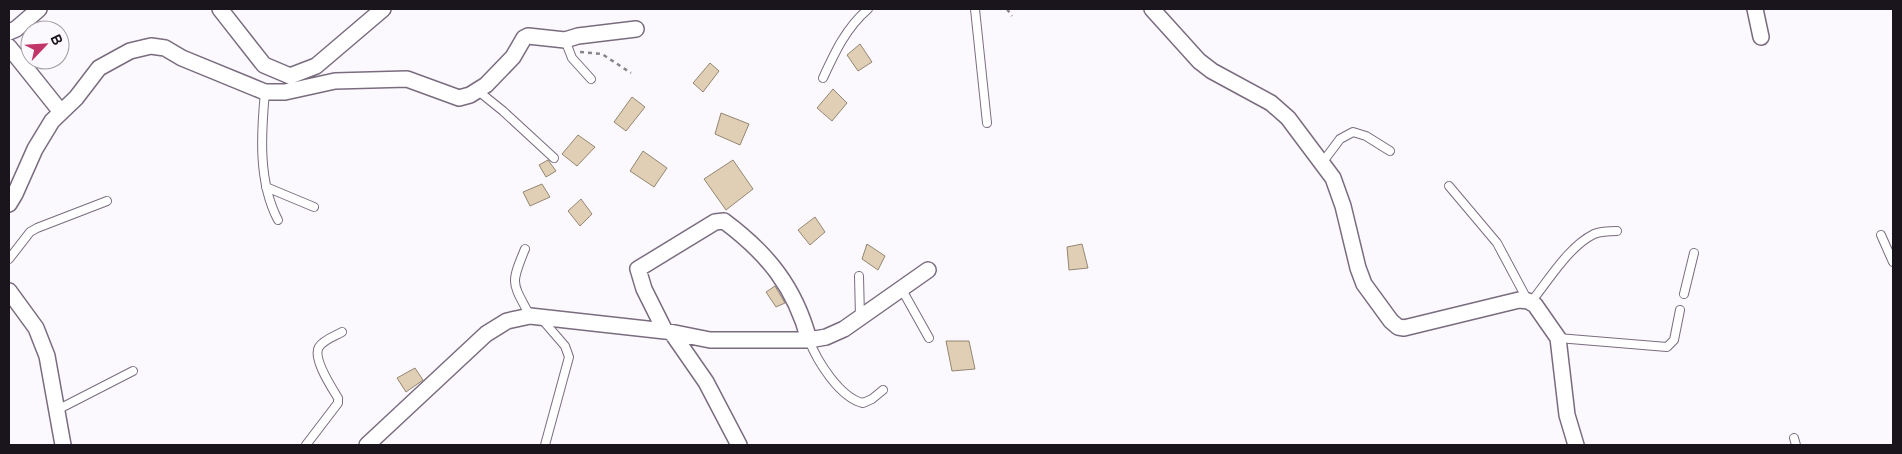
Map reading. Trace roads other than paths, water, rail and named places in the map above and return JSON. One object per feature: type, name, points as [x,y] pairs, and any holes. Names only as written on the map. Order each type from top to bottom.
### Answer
[{"type":"street","points":[[9,32],[16,29],[39,9]]},
{"type":"street","points":[[220,9],[264,65],[290,76],[316,66],[384,9]]},
{"type":"street","points":[[1152,9],[1199,61],[1212,71],[1271,103],[1288,118],[1322,163],[1338,189],[1358,268],[1364,284],[1391,321],[1398,327],[1404,328],[1519,300],[1529,302],[1558,338],[1567,415],[1576,445]]},
{"type":"street","points":[[1755,9],[1761,37]]},
{"type":"street","points":[[9,204],[45,131],[76,98],[99,68],[108,61],[130,51],[152,46],[165,48],[182,58],[265,92],[284,92],[335,81],[392,78],[422,83],[459,98],[486,85],[513,57],[524,38],[534,36],[567,45],[578,36],[636,29]]},
{"type":"street","points":[[9,47],[61,112]]},
{"type":"street","points":[[739,445],[706,382],[668,332],[644,289],[638,269],[715,222],[724,221],[772,263],[790,290],[805,323],[809,340]]},
{"type":"street","points":[[367,445],[486,334],[506,321],[535,316],[668,332],[710,340],[809,340],[826,337],[844,329],[928,270]]},
{"type":"street","points":[[9,291],[36,328],[44,346],[63,445]]},
{"type":"lane","points":[[823,78],[846,32],[855,20],[868,9]]},
{"type":"lane","points":[[975,9],[987,123]]},
{"type":"lane","points":[[567,45],[572,58],[591,78]]},
{"type":"lane","points":[[477,90],[554,158]]},
{"type":"lane","points":[[265,92],[263,146],[266,188],[278,220]]},
{"type":"lane","points":[[1322,163],[1340,139],[1353,132],[1366,136],[1390,152]]},
{"type":"lane","points":[[1449,186],[1497,243],[1529,302],[1563,261],[1590,237],[1603,231],[1617,231]]},
{"type":"lane","points":[[266,188],[314,207]]},
{"type":"lane","points":[[9,259],[30,232],[107,201]]},
{"type":"lane","points":[[1881,235],[1893,262]]},
{"type":"lane","points":[[525,250],[514,276],[514,285],[535,316],[565,346],[568,357],[545,445]]},
{"type":"lane","points":[[1684,294],[1694,253]]},
{"type":"lane","points":[[859,276],[860,317]]},
{"type":"lane","points":[[901,288],[929,338]]},
{"type":"lane","points":[[1558,338],[1667,347],[1674,340],[1680,310]]},
{"type":"lane","points":[[306,445],[338,403],[338,398],[319,363],[317,354],[322,344],[342,332]]},
{"type":"lane","points":[[809,340],[820,361],[847,397],[863,403],[872,399],[883,390]]},
{"type":"lane","points":[[57,410],[133,371]]}]
